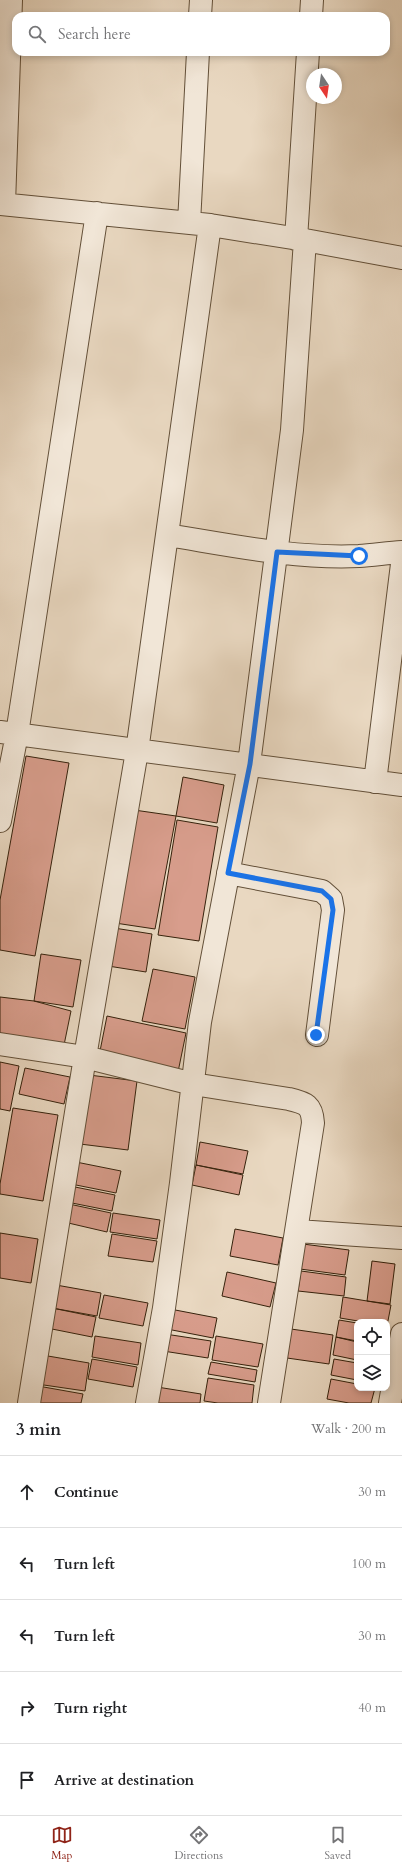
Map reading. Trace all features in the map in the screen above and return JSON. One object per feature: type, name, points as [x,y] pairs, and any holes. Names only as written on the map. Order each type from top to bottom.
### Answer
[{"type":"street","points":[[11,0],[2,204],[200,224],[301,239],[402,258]]},
{"type":"street","points":[[200,12],[201,0]]},
{"type":"street","points":[[311,12],[312,0]]},
{"type":"street","points":[[29,1403],[84,1057],[137,751],[167,536],[200,224],[198,56]]},
{"type":"street","points":[[147,1403],[164,1308],[200,1022],[250,764],[292,430],[308,56]]},
{"type":"street","points":[[0,821],[8,733],[96,213]]},
{"type":"street","points":[[167,536],[277,552],[359,556],[402,552]]},
{"type":"street","points":[[375,782],[402,564]]},
{"type":"street","points":[[8,733],[402,785]]},
{"type":"street","points":[[228,873],[322,891],[331,899],[333,910],[316,1035]]},
{"type":"street","points":[[0,1044],[84,1057],[193,1084],[289,1099],[309,1106],[313,1123],[268,1403]]},
{"type":"street","points":[[296,1231],[402,1238]]},
{"type":"street","points":[[390,1403],[402,1334]]},
{"type":"building","points":[[26,756],[69,763],[35,956],[0,950],[0,900]]},
{"type":"building","points":[[183,777],[224,785],[217,823],[176,816]]},
{"type":"building","points":[[134,810],[176,816],[155,929],[115,923]]},
{"type":"building","points":[[177,820],[218,827],[199,941],[158,935]]},
{"type":"building","points":[[114,928],[152,934],[146,972],[108,966]]},
{"type":"building","points":[[41,954],[81,960],[73,1007],[34,1001]]},
{"type":"building","points":[[153,969],[195,977],[185,1029],[142,1021]]},
{"type":"building","points":[[0,997],[34,1001],[71,1011],[63,1050],[0,1039]]},
{"type":"building","points":[[107,1016],[186,1033],[178,1072],[99,1056]]},
{"type":"building","points":[[0,1062],[19,1066],[10,1111],[0,1109]]},
{"type":"building","points":[[25,1068],[70,1077],[64,1104],[19,1094]]},
{"type":"building","points":[[89,1075],[137,1081],[128,1150],[80,1144]]},
{"type":"building","points":[[13,1108],[58,1115],[43,1201],[0,1194],[0,1184]]},
{"type":"building","points":[[200,1142],[248,1151],[243,1174],[196,1165]]},
{"type":"building","points":[[76,1162],[121,1171],[116,1193],[71,1184]]},
{"type":"building","points":[[196,1165],[243,1175],[239,1195],[192,1185]]},
{"type":"building","points":[[75,1187],[115,1195],[112,1211],[72,1203]]},
{"type":"building","points":[[69,1204],[111,1213],[107,1232],[64,1222]]},
{"type":"building","points":[[113,1213],[160,1220],[157,1239],[110,1232]]},
{"type":"building","points":[[235,1229],[283,1238],[278,1265],[230,1256]]},
{"type":"building","points":[[0,1233],[38,1239],[31,1283],[0,1278]]},
{"type":"building","points":[[112,1234],[157,1241],[153,1262],[108,1256]]},
{"type":"building","points":[[303,1244],[349,1250],[345,1275],[300,1269]]},
{"type":"building","points":[[372,1261],[395,1264],[390,1304],[367,1301]]},
{"type":"building","points":[[301,1271],[346,1277],[344,1296],[298,1291]]},
{"type":"building","points":[[227,1272],[276,1283],[270,1307],[222,1296]]},
{"type":"building","points":[[56,1285],[101,1293],[97,1316],[52,1308]]},
{"type":"building","points":[[104,1295],[148,1303],[143,1326],[99,1318]]},
{"type":"building","points":[[343,1297],[391,1305],[388,1319],[354,1319],[354,1320],[340,1318]]},
{"type":"building","points":[[52,1308],[96,1317],[92,1337],[47,1328]]},
{"type":"building","points":[[170,1309],[217,1318],[213,1338],[167,1329]]},
{"type":"building","points":[[339,1320],[354,1322],[354,1340],[336,1337]]},
{"type":"building","points":[[291,1329],[333,1335],[329,1364],[287,1358]]},
{"type":"building","points":[[165,1334],[211,1341],[208,1358],[163,1351]]},
{"type":"building","points":[[95,1336],[141,1343],[138,1365],[92,1357]]},
{"type":"building","points":[[216,1336],[263,1344],[258,1367],[212,1360]]},
{"type":"building","points":[[336,1337],[354,1341],[354,1359],[333,1355]]},
{"type":"building","points":[[42,1355],[89,1363],[85,1391],[37,1384]]},
{"type":"building","points":[[92,1359],[137,1367],[133,1387],[88,1379]]},
{"type":"building","points":[[334,1359],[354,1362],[354,1379],[331,1375]]},
{"type":"building","points":[[211,1362],[257,1370],[255,1382],[208,1374]]},
{"type":"building","points":[[208,1378],[254,1385],[252,1403],[218,1403],[204,1401]]},
{"type":"building","points":[[331,1379],[354,1383],[354,1391],[374,1391],[371,1403],[349,1403],[327,1399]]},
{"type":"building","points":[[38,1386],[83,1394],[81,1403],[35,1403]]},
{"type":"building","points":[[157,1387],[201,1394],[200,1403],[155,1403]]},
{"type":"route","points":[[316,1035],[333,910],[331,899],[322,891],[228,873],[250,764],[277,552],[359,556]]}]
